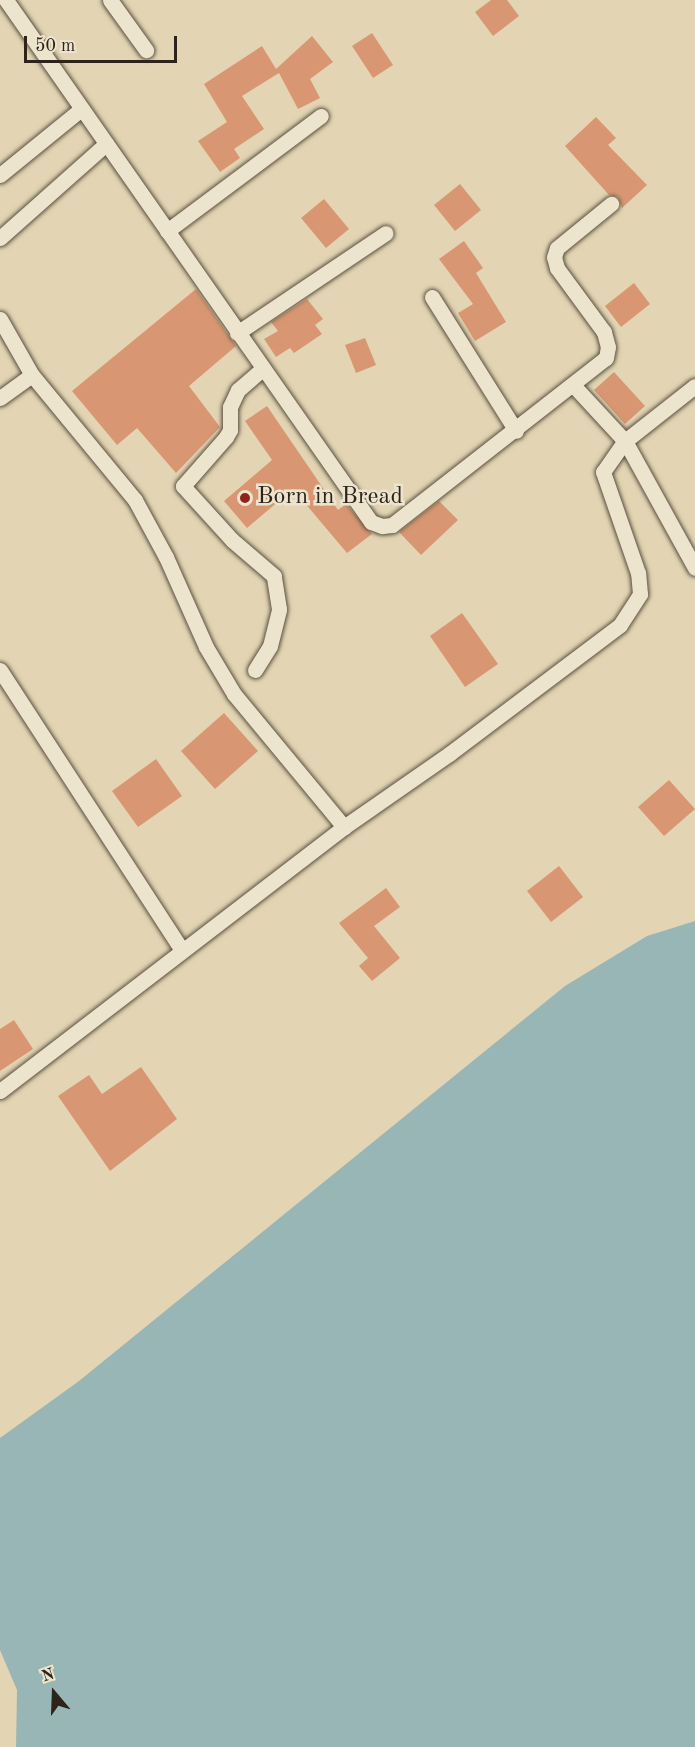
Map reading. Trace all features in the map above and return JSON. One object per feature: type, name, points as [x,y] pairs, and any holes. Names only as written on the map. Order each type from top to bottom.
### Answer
[{"type":"street","points":[[6,0],[80,110],[371,522],[382,526],[392,525],[574,386],[606,358],[608,347],[604,332],[556,268],[554,256],[557,248],[611,204]]},
{"type":"street","points":[[110,0],[146,50]]},
{"type":"street","points":[[0,175],[80,110]]},
{"type":"street","points":[[167,231],[321,116]]},
{"type":"street","points":[[0,238],[106,144]]},
{"type":"street","points":[[237,333],[386,233]]},
{"type":"street","points":[[432,297],[516,431]]},
{"type":"street","points":[[0,319],[32,375],[135,501],[166,557],[206,647],[234,694],[344,827]]},
{"type":"street","points":[[255,670],[270,646],[279,609],[274,576],[232,540],[183,486],[226,437],[230,430],[230,407],[238,390],[263,368]]},
{"type":"street","points":[[0,398],[32,375]]},
{"type":"street","points":[[574,386],[625,441],[695,567]]},
{"type":"street","points":[[0,1091],[344,827],[620,625],[634,607],[640,594],[638,573],[603,472],[625,441],[695,386]]},
{"type":"street","points":[[2,678],[182,950]]},
{"type":"water","points":[[695,921],[695,1747],[16,1747],[17,1690],[0,1650],[0,1438],[79,1381],[565,986],[647,936]]},
{"type":"building","points":[[491,0],[507,0],[519,16],[493,36],[475,12]]},
{"type":"building","points":[[372,33],[393,65],[373,78],[352,46]]},
{"type":"building","points":[[312,36],[333,62],[310,79],[320,98],[298,109],[279,73],[242,96],[264,129],[234,149],[240,158],[220,172],[198,141],[227,122],[204,84],[262,46],[276,69]]},
{"type":"building","points":[[596,117],[616,138],[608,145],[647,185],[622,208],[618,197],[609,195],[565,146]]},
{"type":"building","points":[[460,184],[481,210],[455,231],[434,205]]},
{"type":"building","points":[[324,199],[349,229],[326,248],[301,218]]},
{"type":"building","points":[[464,241],[483,268],[476,273],[506,322],[475,341],[458,313],[473,304],[439,259]]},
{"type":"building","points":[[634,283],[650,304],[621,327],[605,306]]},
{"type":"building","points":[[196,289],[236,346],[189,386],[220,427],[176,473],[137,428],[117,445],[72,391]]},
{"type":"building","points":[[307,299],[323,319],[315,325],[322,334],[294,353],[290,348],[276,357],[264,339],[278,331],[271,322]]},
{"type":"building","points":[[365,338],[376,365],[356,373],[345,345]]},
{"type":"building","points":[[614,372],[645,406],[625,424],[594,390]]},
{"type":"building","points":[[267,406],[338,510],[346,504],[372,534],[347,553],[293,489],[247,528],[224,501],[272,460],[245,421]]},
{"type":"building","points":[[439,501],[458,520],[421,555],[399,532]]},
{"type":"building","points":[[462,613],[498,664],[465,687],[430,636]]},
{"type":"building","points":[[224,713],[258,751],[215,789],[181,751]]},
{"type":"building","points":[[156,759],[182,796],[138,827],[112,791]]},
{"type":"building","points":[[669,780],[695,809],[664,836],[638,807]]},
{"type":"building","points":[[559,866],[583,897],[551,922],[527,891]]},
{"type":"building","points":[[386,888],[400,907],[374,926],[400,958],[372,981],[359,966],[368,958],[339,923]]},
{"type":"building","points":[[14,1020],[33,1049],[0,1071],[0,1029]]},
{"type":"building","points":[[141,1067],[177,1119],[110,1171],[58,1096],[89,1075],[102,1094]]},
{"type":"place","name":"Born in Bread","points":[[245,498]]}]
